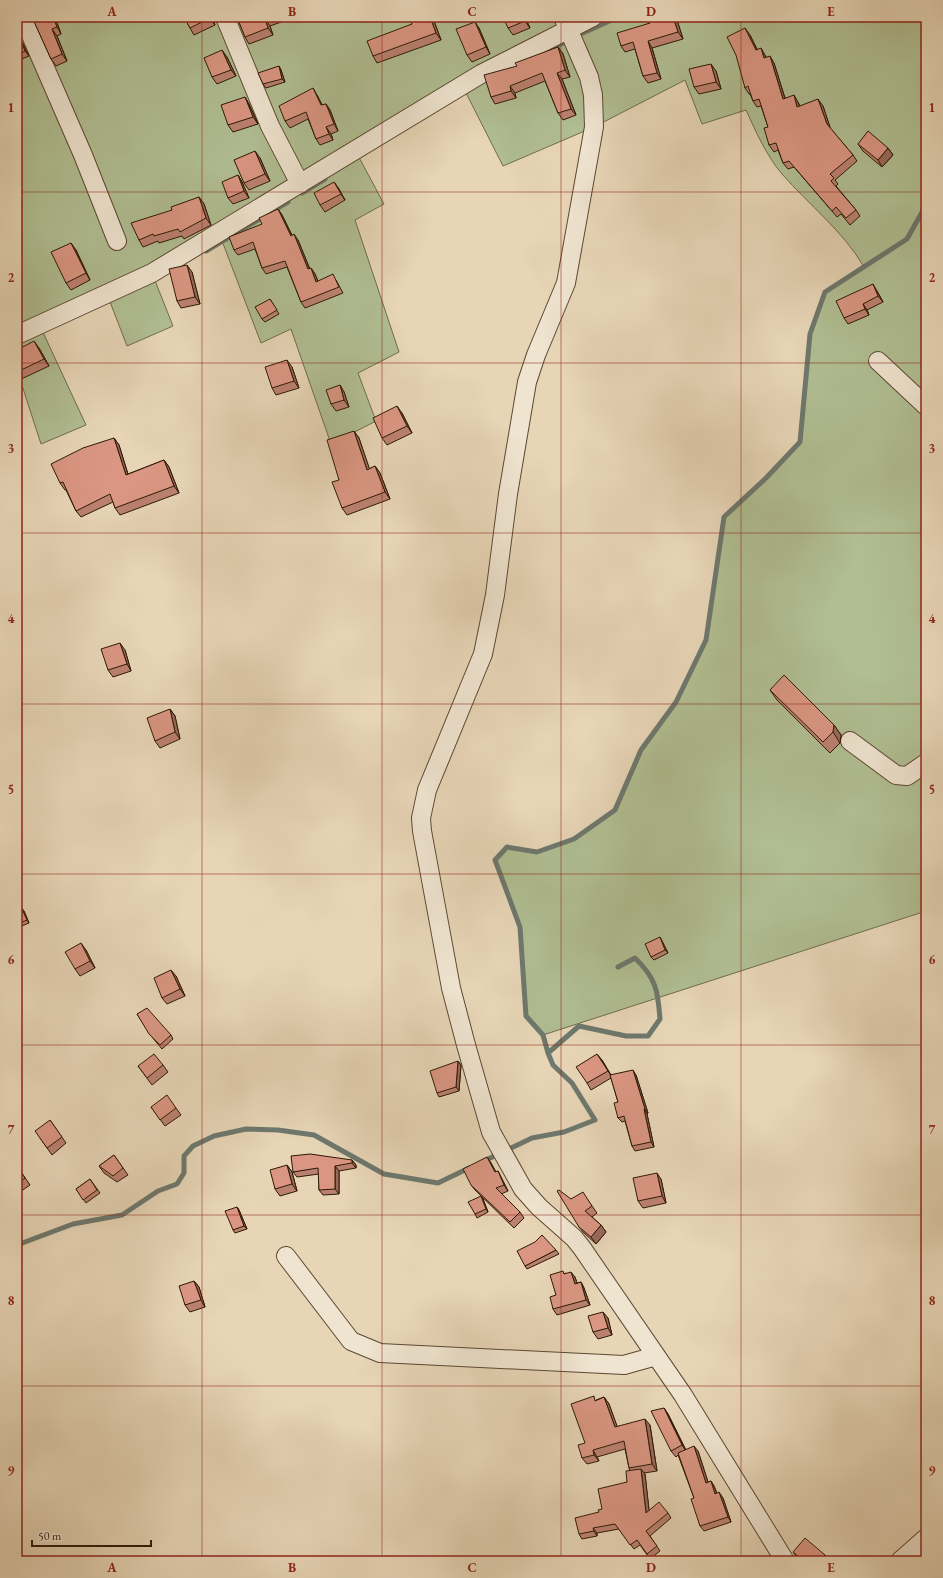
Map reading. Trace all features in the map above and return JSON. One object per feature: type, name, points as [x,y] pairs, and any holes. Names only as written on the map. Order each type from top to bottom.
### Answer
[{"type":"street","points":[[23,17],[83,155],[117,241]]},
{"type":"street","points":[[225,17],[270,126],[300,184]]},
{"type":"street","points":[[17,335],[152,273],[566,23],[593,17]]},
{"type":"street","points":[[566,23],[589,77],[593,95],[594,127],[566,283],[536,355],[527,382],[508,494],[495,595],[483,654],[427,790],[421,818],[451,988],[491,1132],[523,1189],[539,1207],[574,1238],[582,1248],[683,1395],[785,1561]]},
{"type":"street","points":[[878,361],[926,406]]},
{"type":"street","points":[[850,741],[896,775],[907,776],[926,763]]},
{"type":"street","points":[[286,1256],[351,1341],[380,1353],[624,1365],[656,1356]]},
{"type":"street","points":[[900,1561],[926,1538]]},
{"type":"green space","points":[[17,17],[926,17],[926,911],[543,1035],[526,1016],[520,927],[495,860],[507,847],[537,852],[574,839],[615,809],[641,750],[676,702],[706,640],[724,517],[766,478],[800,442],[810,334],[825,292],[864,267],[856,254],[836,230],[776,167],[762,143],[746,110],[702,124],[685,80],[594,127],[503,166],[462,85],[355,150],[384,204],[355,220],[399,352],[358,373],[376,421],[331,444],[291,329],[261,343],[219,233],[152,273],[173,326],[127,346],[107,294],[40,326],[86,425],[41,444],[17,370]]},
{"type":"building","points":[[32,17],[53,17],[57,27],[52,29],[62,54],[51,59]]},
{"type":"building","points":[[184,17],[209,17],[210,18],[190,28]]},
{"type":"building","points":[[237,17],[272,17],[265,19],[268,28],[245,37]]},
{"type":"building","points":[[422,17],[430,17],[436,33],[373,56],[367,41],[412,24],[411,21]]},
{"type":"building","points":[[503,17],[523,17],[525,21],[508,28]]},
{"type":"building","points":[[648,17],[673,17],[678,32],[648,41],[657,73],[643,76],[633,42],[621,46],[617,33],[650,23]]},
{"type":"building","points":[[475,22],[486,47],[467,55],[456,29]]},
{"type":"building","points":[[745,28],[756,50],[761,48],[764,58],[770,56],[783,99],[794,95],[797,107],[818,99],[827,124],[853,155],[830,174],[834,178],[831,181],[856,210],[846,218],[836,207],[832,211],[789,161],[783,163],[776,143],[769,145],[764,128],[768,127],[759,99],[753,101],[748,86],[745,88],[736,55],[727,37]]},
{"type":"building","points":[[20,39],[25,51],[17,55],[17,41]]},
{"type":"building","points":[[558,47],[565,70],[557,73],[571,109],[558,113],[542,73],[510,86],[511,91],[491,97],[484,75],[517,66],[515,63]]},
{"type":"building","points":[[222,50],[231,70],[212,77],[204,58]]},
{"type":"building","points":[[711,64],[716,82],[694,87],[689,69]]},
{"type":"building","points":[[279,66],[282,79],[263,84],[258,73]]},
{"type":"building","points":[[313,88],[321,105],[326,104],[334,124],[326,127],[329,134],[316,139],[306,112],[285,121],[279,106]]},
{"type":"building","points":[[245,97],[253,117],[228,125],[221,105]]},
{"type":"building","points":[[868,131],[888,148],[878,160],[858,144]]},
{"type":"building","points":[[255,151],[265,174],[244,183],[234,160]]},
{"type":"building","points":[[238,175],[244,191],[228,198],[222,182]]},
{"type":"building","points":[[334,182],[341,194],[320,205],[314,193]]},
{"type":"building","points":[[199,197],[206,218],[180,232],[178,229],[154,236],[153,234],[139,240],[131,223],[172,210],[171,207]]},
{"type":"building","points":[[278,209],[291,236],[294,234],[308,269],[311,268],[316,282],[333,274],[339,287],[301,302],[285,261],[262,268],[253,242],[234,250],[229,237],[262,224],[259,218]]},
{"type":"building","points":[[71,243],[86,273],[66,283],[51,252]]},
{"type":"building","points":[[187,265],[195,297],[177,301],[169,269]]},
{"type":"building","points":[[873,284],[878,296],[863,304],[865,309],[844,318],[836,301]]},
{"type":"building","points":[[270,299],[277,310],[262,319],[255,307]]},
{"type":"building","points":[[34,341],[44,359],[17,372],[17,350]]},
{"type":"building","points":[[287,360],[294,381],[272,388],[265,367]]},
{"type":"building","points":[[340,385],[344,400],[331,404],[326,390]]},
{"type":"building","points":[[397,406],[407,426],[382,438],[373,418]]},
{"type":"building","points":[[354,431],[367,470],[375,466],[385,492],[342,508],[332,482],[339,480],[327,440]]},
{"type":"building","points":[[114,438],[126,475],[164,460],[174,486],[115,508],[110,494],[76,511],[63,482],[60,483],[51,464],[83,448]]},
{"type":"building","points":[[120,643],[127,664],[108,670],[101,649]]},
{"type":"building","points":[[784,675],[834,725],[833,732],[823,742],[770,690]]},
{"type":"building","points":[[170,709],[175,732],[155,741],[147,718]]},
{"type":"building","points":[[21,907],[27,920],[17,924],[17,909]]},
{"type":"building","points":[[660,937],[665,950],[651,957],[645,944]]},
{"type":"building","points":[[81,943],[90,961],[75,969],[65,952]]},
{"type":"building","points":[[171,970],[180,989],[162,998],[154,978]]},
{"type":"building","points":[[147,1008],[171,1035],[160,1045],[149,1034],[137,1014]]},
{"type":"building","points":[[154,1054],[163,1065],[147,1078],[138,1066]]},
{"type":"building","points":[[597,1054],[608,1071],[587,1083],[576,1067]]},
{"type":"building","points":[[458,1061],[456,1087],[437,1093],[430,1071]]},
{"type":"building","points":[[633,1070],[645,1109],[651,1142],[632,1146],[624,1116],[618,1118],[614,1103],[618,1102],[610,1075]]},
{"type":"building","points":[[167,1095],[176,1108],[160,1120],[151,1107]]},
{"type":"building","points":[[50,1120],[62,1137],[47,1148],[35,1131]]},
{"type":"building","points":[[310,1154],[352,1160],[352,1163],[335,1166],[335,1189],[319,1190],[318,1168],[293,1172],[291,1156]]},
{"type":"building","points":[[114,1155],[123,1168],[113,1176],[99,1166]]},
{"type":"building","points":[[487,1157],[495,1172],[498,1171],[504,1185],[496,1188],[520,1212],[510,1222],[471,1185],[463,1169]]},
{"type":"building","points":[[287,1165],[292,1184],[275,1189],[270,1170]]},
{"type":"building","points":[[17,1166],[25,1178],[17,1184]]},
{"type":"building","points":[[657,1173],[662,1196],[638,1201],[633,1178]]},
{"type":"building","points":[[90,1179],[97,1190],[83,1200],[76,1189]]},
{"type":"building","points":[[559,1190],[571,1199],[583,1192],[592,1206],[585,1211],[601,1225],[591,1237],[579,1227],[557,1191]]},
{"type":"building","points":[[481,1196],[486,1209],[475,1214],[468,1202]]},
{"type":"building","points":[[237,1207],[244,1226],[233,1230],[225,1211]]},
{"type":"building","points":[[542,1235],[556,1250],[525,1266],[517,1251],[535,1242]]},
{"type":"building","points":[[563,1271],[564,1274],[571,1272],[575,1284],[581,1282],[586,1300],[553,1309],[550,1297],[556,1295],[550,1275]]},
{"type":"building","points":[[194,1281],[201,1300],[185,1305],[179,1286]]},
{"type":"building","points":[[603,1312],[608,1328],[593,1332],[588,1316]]},
{"type":"building","points":[[594,1396],[595,1401],[604,1397],[615,1427],[645,1419],[652,1464],[629,1468],[624,1441],[593,1450],[594,1455],[582,1458],[578,1445],[585,1443],[571,1404]]},
{"type":"building","points":[[664,1408],[682,1445],[671,1451],[651,1411]]},
{"type":"building","points":[[694,1446],[706,1483],[711,1481],[715,1494],[719,1492],[728,1517],[700,1526],[691,1499],[694,1498],[678,1453]]},
{"type":"building","points":[[641,1469],[646,1513],[659,1502],[668,1513],[646,1531],[657,1546],[647,1554],[637,1540],[630,1545],[615,1524],[593,1528],[594,1531],[579,1534],[575,1518],[599,1512],[598,1510],[602,1509],[598,1489],[627,1482],[626,1471]]},
{"type":"building","points":[[805,1538],[825,1555],[820,1561],[804,1561],[793,1552]]},
{"type":"waterway","points":[[583,33],[618,17]]},
{"type":"waterway","points":[[540,55],[565,42]]},
{"type":"waterway","points":[[302,193],[325,179]]},
{"type":"waterway","points":[[206,251],[288,202]]},
{"type":"waterway","points":[[548,1053],[543,1035],[526,1016],[520,927],[495,860],[507,847],[537,852],[574,839],[615,810],[641,750],[676,702],[706,640],[724,517],[766,478],[800,442],[810,334],[825,292],[907,239],[926,205]]},
{"type":"waterway","points":[[484,1161],[532,1138],[564,1132],[595,1120],[572,1083],[553,1065],[548,1053],[579,1026],[626,1036],[648,1036],[660,1019],[657,993],[652,979],[635,958],[618,967]]},
{"type":"waterway","points":[[17,1245],[73,1224],[122,1215],[158,1191],[177,1184],[184,1173],[184,1156],[193,1146],[214,1136],[246,1129],[278,1130],[314,1135],[384,1174],[438,1183],[469,1168]]}]
